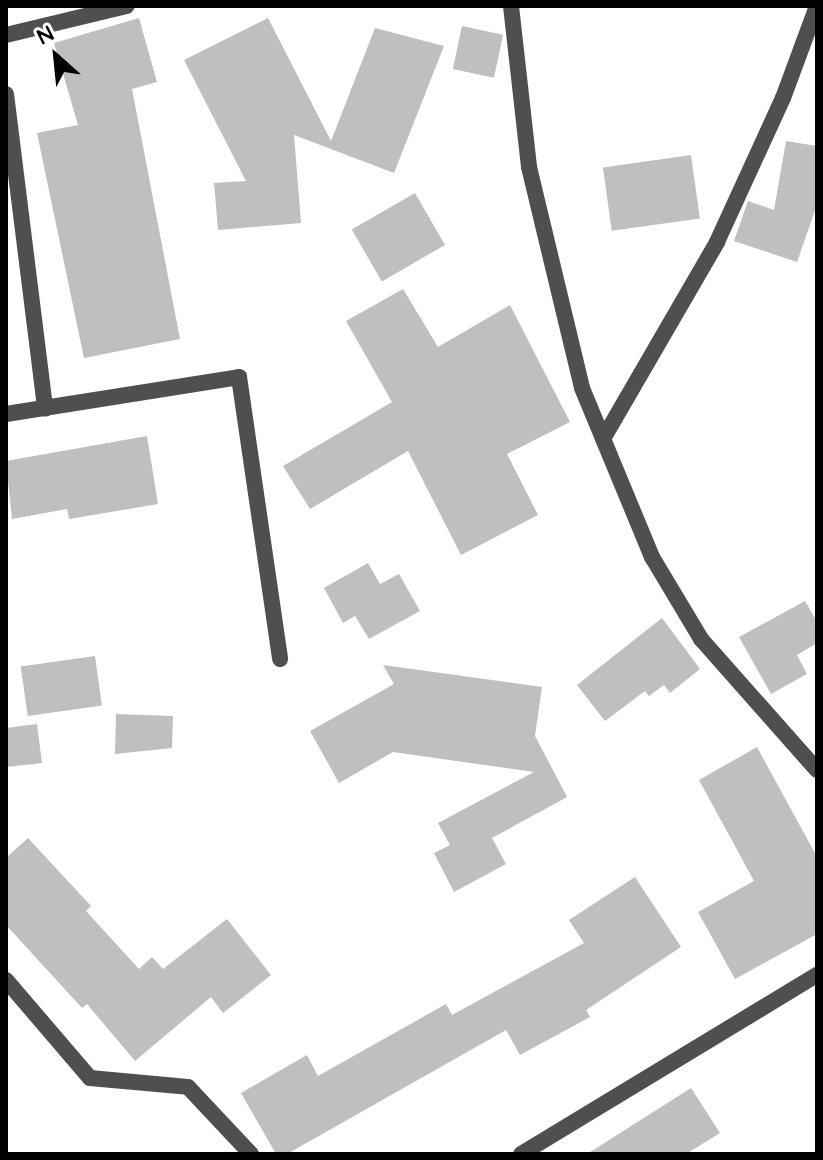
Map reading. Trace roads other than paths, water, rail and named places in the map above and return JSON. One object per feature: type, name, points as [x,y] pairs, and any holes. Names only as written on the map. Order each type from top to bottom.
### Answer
[{"type":"street","points":[[6,35],[127,6]]},
{"type":"street","points":[[511,6],[529,167],[582,388],[652,557],[701,639],[817,770]]},
{"type":"street","points":[[603,439],[717,242],[783,98],[817,6]]},
{"type":"street","points":[[6,94],[45,409]]},
{"type":"street","points":[[6,414],[239,377],[280,659]]},
{"type":"street","points":[[521,1154],[817,975]]},
{"type":"street","points":[[6,980],[90,1078],[188,1087],[251,1154]]}]
